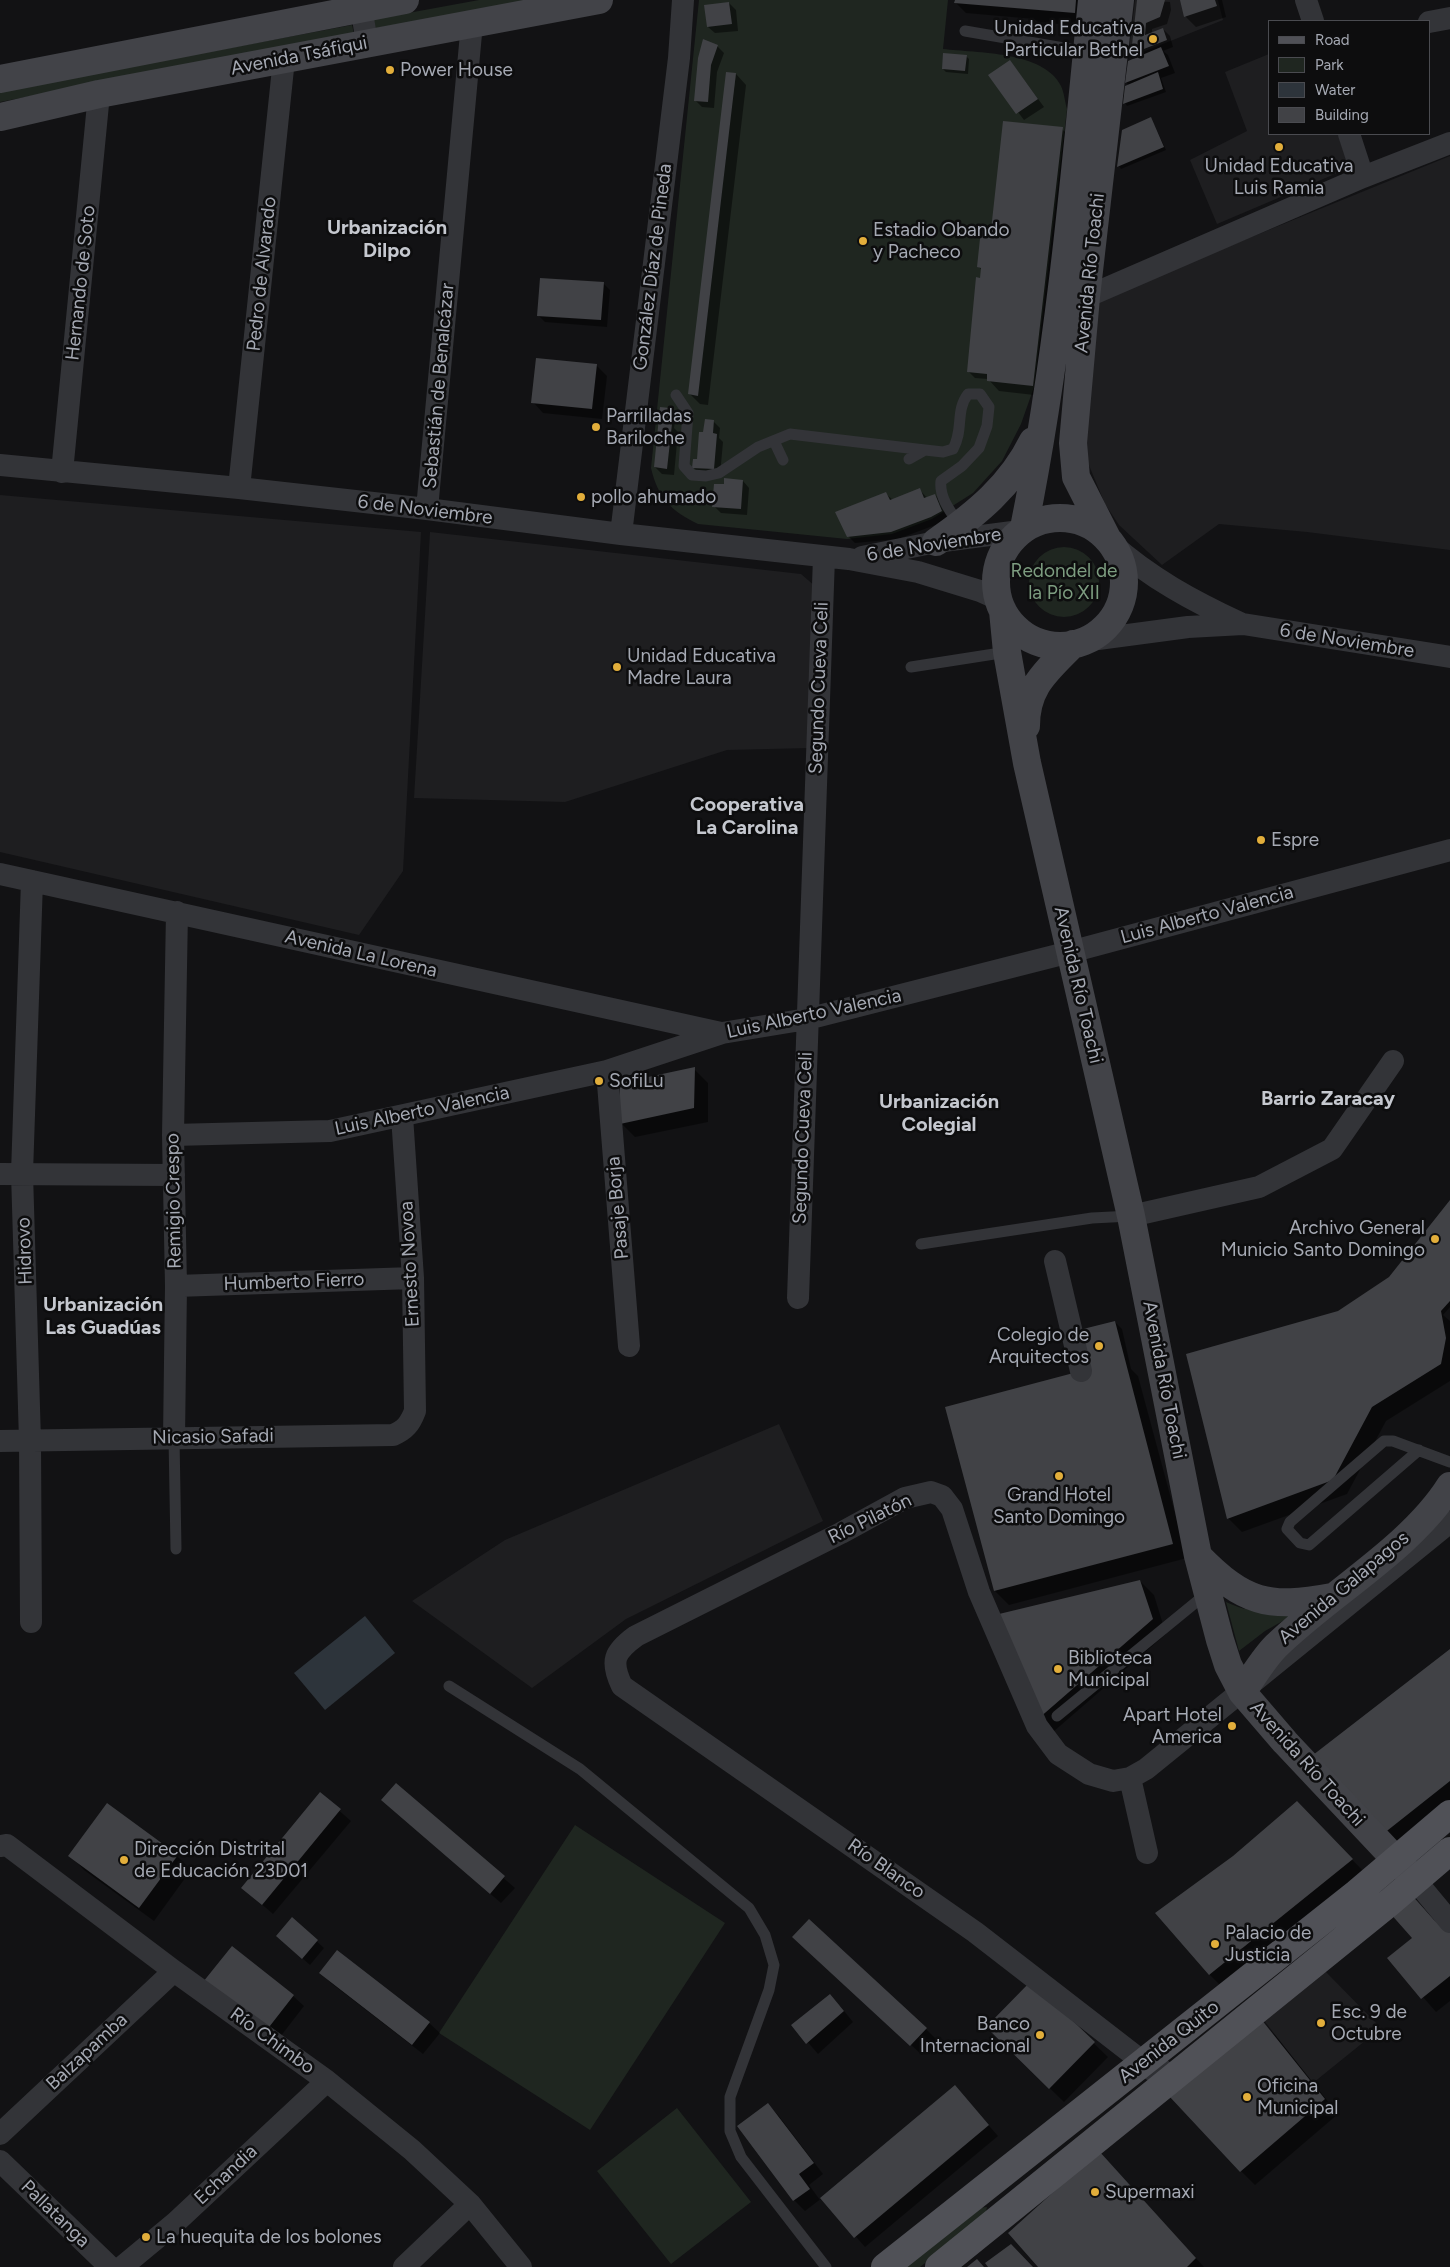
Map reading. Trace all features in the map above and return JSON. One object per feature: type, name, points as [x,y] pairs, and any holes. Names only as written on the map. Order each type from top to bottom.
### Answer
[{"type":"main road","name":"Avenida Tsáfiqui","points":[[0,79],[360,4],[405,0]]},
{"type":"main road","name":"Avenida Tsáfiqui","points":[[0,118],[100,94],[599,0]]},
{"type":"main road","name":"Avenida Río Toachi","points":[[1022,529],[1043,419],[1060,298],[1092,0]]},
{"type":"main road","name":"Avenida Río Toachi","points":[[1109,541],[1080,487],[1073,465],[1073,443],[1086,297],[1120,0]]},
{"type":"main road","points":[[936,542],[995,496],[1015,473],[1027,454],[1043,419]]},
{"type":"main road","points":[[1049,518],[1070,518],[1090,525],[1109,541],[1122,564],[1124,588],[1122,599],[1111,620],[1099,632],[1078,643],[1049,645],[1027,637],[1017,630],[1000,605],[995,581],[998,562],[1006,546],[1022,529],[1049,518]]},
{"type":"main road","name":"Avenida Río Toachi","points":[[1000,605],[1027,763],[1131,1216],[1198,1556],[1228,1665],[1242,1692],[1285,1742],[1416,1881]]},
{"type":"main road","name":"Avenida Río Toachi","points":[[1027,763],[1028,702],[1035,686],[1078,643]]},
{"type":"main road","name":"Avenida Galapagos","points":[[1242,1692],[1274,1647],[1411,1532],[1441,1501],[1450,1486]]},
{"type":"main road","points":[[1198,1556],[1235,1590],[1257,1600],[1296,1603],[1332,1597]]},
{"type":"main road","name":"Avenida Quito","points":[[885,2267],[1051,2135],[1146,2072],[1450,1814]]},
{"type":"main road","name":"Avenida Quito","points":[[939,2267],[1074,2160],[1416,1881],[1450,1851]]},
{"type":"main road","points":[[1074,2160],[1085,2139],[1146,2072]]},
{"type":"street","name":"González Díaz de Pineda","points":[[620,534],[679,58],[683,0]]},
{"type":"street","points":[[1306,0],[1313,20]]},
{"type":"street","points":[[360,4],[367,43]]},
{"type":"street","points":[[1430,22],[1450,18]]},
{"type":"street","name":"Sebastián de Benalcázar","points":[[427,510],[472,23]]},
{"type":"street","name":"Pedro de Alvarado","points":[[239,488],[284,59]]},
{"type":"street","name":"Hernando de Soto","points":[[62,472],[100,94]]},
{"type":"street","points":[[1349,135],[1363,178]]},
{"type":"street","points":[[1086,297],[1363,178],[1450,143]]},
{"type":"street","name":"6 de Noviembre","points":[[0,465],[239,488],[620,534],[849,559],[933,576],[980,591],[1000,605]]},
{"type":"street","name":"6 de Noviembre","points":[[849,559],[936,542],[1022,529]]},
{"type":"street","name":"6 de Noviembre","points":[[1109,541],[1157,579],[1194,601],[1243,624]]},
{"type":"street","name":"Segundo Cueva Celi","points":[[798,1298],[824,557]]},
{"type":"street","name":"6 de Noviembre","points":[[1078,643],[1188,627],[1243,624],[1450,657]]},
{"type":"street","name":"Luis Alberto Valencia","points":[[172,1135],[330,1131],[607,1071],[722,1034],[807,1019],[1070,952],[1450,850]]},
{"type":"street","name":"Avenida La Lorena","points":[[0,874],[722,1034]]},
{"type":"street","name":"Hidrovo","points":[[31,1622],[30,1440],[22,1173],[32,881]]},
{"type":"street","name":"Remigio Crespo","points":[[174,1438],[176,1286],[172,1135],[177,912]]},
{"type":"street","points":[[1131,1216],[1259,1187],[1332,1149],[1393,1061]]},
{"type":"street","name":"Pasaje Borja","points":[[607,1071],[629,1346]]},
{"type":"street","name":"Ernesto Novoa","points":[[402,1116],[413,1278],[415,1411]]},
{"type":"street","points":[[0,1174],[174,1175]]},
{"type":"street","points":[[1055,1261],[1081,1371]]},
{"type":"street","name":"Humberto Fierro","points":[[176,1286],[413,1278]]},
{"type":"street","name":"Nicasio Safadi","points":[[0,1441],[393,1435],[402,1431],[410,1423],[415,1411]]},
{"type":"street","name":"Río Pilatón","points":[[622,1686],[616,1673],[615,1659],[622,1646],[636,1636],[841,1533],[905,1498],[931,1492],[942,1496],[952,1509],[979,1592],[1036,1726],[1058,1754],[1089,1774],[1113,1780],[1130,1778]]},
{"type":"street","points":[[1147,1854],[1130,1778],[1146,1769],[1450,1522]]},
{"type":"street","name":"Río Blanco","points":[[622,1686],[975,1932],[1146,2072]]},
{"type":"street","name":"Río Chimbo","points":[[0,1846],[7,1845],[174,1971],[327,2080],[412,2150],[470,2204],[521,2267]]},
{"type":"street","name":"Avenida Río Toachi","points":[[1416,1881],[1450,1922]]},
{"type":"street","name":"Balzapamba","points":[[0,2134],[174,1971]]},
{"type":"street","name":"Echandia","points":[[122,2267],[175,2223],[327,2080]]},
{"type":"street","name":"Pallatanga","points":[[0,2161],[110,2267]]},
{"type":"street","points":[[404,2267],[470,2204]]},
{"type":"lane","points":[[964,31],[1087,52]]},
{"type":"lane","points":[[676,395],[688,413],[684,466],[692,475],[706,476],[719,473],[758,448],[790,434],[943,452],[953,449],[959,438],[961,403],[968,394],[980,394],[989,407],[987,426],[978,448],[962,466],[941,481],[940,489],[946,504],[960,525]]},
{"type":"lane","points":[[774,441],[783,460]]},
{"type":"lane","points":[[909,459],[925,450]]},
{"type":"lane","points":[[911,667],[1007,652]]},
{"type":"lane","points":[[920,1244],[1092,1218],[1131,1216]]},
{"type":"lane","name":"Remigio Crespo","points":[[174,1438],[176,1549]]},
{"type":"lane","points":[[1419,1450],[1309,1545],[1300,1543],[1287,1530],[1290,1522],[1381,1443],[1393,1440],[1419,1450],[1450,1462]]},
{"type":"lane","points":[[1057,1716],[1207,1594]]},
{"type":"lane","points":[[449,1686],[580,1769],[750,1908],[765,1935],[774,1965],[769,1990],[730,2097],[730,2131],[741,2157],[826,2267]]},
{"type":"shaded area","name":"Unidad Educativa Particular Bethel","points":[[1135,0],[1218,0],[1223,20],[1128,58]]},
{"type":"shaded area","name":"Unidad Educativa Luis Ramia","points":[[1268,54],[1268,135],[1338,135],[1349,168],[1217,224],[1190,160],[1247,131],[1225,72]]},
{"type":"shaded area","points":[[1450,156],[1450,550],[1307,532],[1219,524],[1162,565],[1119,525],[1105,504],[1081,446],[1092,302]]},
{"type":"shaded area","points":[[0,495],[421,532],[403,871],[359,935],[0,852]]},
{"type":"shaded area","name":"Unidad Educativa Madre Laura","points":[[430,532],[801,574],[816,587],[810,748],[727,750],[565,802],[414,798]]},
{"type":"shaded area","points":[[779,1424],[823,1521],[626,1619],[532,1688],[412,1601],[505,1540]]},
{"type":"shaded area","name":"Esc. 9 de Octubre","points":[[1325,1971],[1381,2028],[1313,2083],[1262,2018]]},
{"type":"green space","points":[[479,0],[534,0],[372,29],[370,20]]},
{"type":"green space","name":"Estadio Obando y Pacheco","points":[[699,0],[948,0],[943,49],[991,53],[1025,60],[1040,66],[1052,75],[1061,86],[1067,109],[1034,387],[1021,424],[1002,461],[973,493],[932,519],[892,534],[847,539],[698,524],[673,508],[658,488],[651,468]]},
{"type":"green space","points":[[352,25],[354,34],[0,102],[0,91]]},
{"type":"green space","name":"Redondel de la Pío XII","points":[[1064,547],[1077,550],[1089,557],[1096,569],[1099,582],[1096,595],[1089,607],[1077,614],[1064,617],[1051,614],[1039,607],[1032,595],[1029,582],[1032,569],[1039,557],[1051,550]]},
{"type":"green space","points":[[1226,1602],[1246,1609],[1264,1612],[1304,1609],[1265,1631],[1239,1651]]},
{"type":"green space","points":[[575,1825],[725,1923],[590,2130],[439,2033]]},
{"type":"green space","points":[[677,2108],[751,2202],[671,2264],[597,2171]]},
{"type":"green space","points":[[987,2207],[985,2216],[920,2267],[906,2267],[978,2208]]},
{"type":"water","points":[[365,1616],[395,1653],[325,1710],[294,1673]]},
{"type":"building","points":[[955,0],[1076,0],[1075,13],[954,3]]},
{"type":"building","points":[[1137,0],[1165,0],[1160,17],[1146,23],[1145,35],[1163,28],[1167,40],[1131,54]]},
{"type":"building","points":[[1180,0],[1215,0],[1217,6],[1184,17]]},
{"type":"building","points":[[729,2],[732,24],[707,27],[704,5]]},
{"type":"building","points":[[703,39],[718,45],[711,65],[708,102],[694,101],[698,58]]},
{"type":"building","points":[[1161,47],[1169,66],[1125,83],[1128,61]]},
{"type":"building","points":[[943,53],[967,55],[965,71],[942,69]]},
{"type":"building","points":[[1010,60],[1038,99],[1016,114],[988,75]]},
{"type":"building","points":[[726,72],[736,73],[698,396],[688,394]]},
{"type":"building","points":[[1158,72],[1163,89],[1123,104],[1125,86]]},
{"type":"building","points":[[1151,117],[1164,147],[1117,167],[1122,130]]},
{"type":"building","points":[[1003,121],[1063,127],[1033,386],[987,381],[987,374],[967,372],[976,277],[980,278],[981,268],[977,267],[981,229],[991,230]]},
{"type":"building","points":[[540,278],[604,282],[601,320],[537,316]]},
{"type":"building","points":[[536,358],[597,364],[592,409],[531,403]]},
{"type":"building","points":[[660,407],[670,408],[668,424],[672,424],[667,469],[654,467]]},
{"type":"building","points":[[705,419],[714,420],[713,433],[717,434],[714,469],[692,468],[693,459],[697,459],[699,432],[703,432]]},
{"type":"building","points":[[724,478],[743,480],[741,509],[712,507],[714,484],[724,484]]},
{"type":"building","points":[[920,488],[924,498],[935,494],[942,511],[891,532],[847,537],[835,512],[886,492],[890,500]]},
{"type":"building","points":[[695,1067],[694,1108],[620,1124],[620,1083]]},
{"type":"building","points":[[1450,1200],[1450,1301],[1441,1311],[1446,1338],[1441,1364],[1372,1407],[1333,1480],[1227,1519],[1186,1354],[1338,1311],[1389,1277]]},
{"type":"building","name":"Grand Hotel Santo Domingo","points":[[1115,1321],[1173,1544],[994,1591],[945,1407],[1081,1371],[1075,1331]]},
{"type":"building","name":"Biblioteca Municipal","points":[[1140,1580],[1153,1619],[1038,1719],[999,1614]]},
{"type":"building","points":[[1450,1649],[1450,1781],[1383,1834],[1313,1755]]},
{"type":"building","points":[[396,1783],[505,1876],[490,1894],[381,1800]]},
{"type":"building","points":[[320,1792],[341,1809],[262,1905],[241,1888]]},
{"type":"building","points":[[1297,1801],[1353,1859],[1209,1975],[1155,1913],[1233,1856]]},
{"type":"building","name":"Dirección Distrital de Educación 23D01","points":[[107,1803],[178,1855],[139,1908],[68,1856]]},
{"type":"building","points":[[1410,1893],[1434,1920],[1450,1932],[1450,1976],[1421,1999],[1387,1958],[1412,1938],[1389,1912]]},
{"type":"building","points":[[292,1917],[318,1940],[302,1959],[276,1936]]},
{"type":"building","points":[[809,1919],[927,2028],[910,2046],[792,1937]]},
{"type":"building","points":[[232,1946],[294,1995],[266,2031],[203,1982]]},
{"type":"building","points":[[337,1950],[430,2022],[412,2045],[319,1973]]},
{"type":"building","name":"Banco Internacional","points":[[1031,1981],[1095,2042],[1049,2089],[986,2027]]},
{"type":"building","points":[[830,1994],[844,2011],[806,2044],[791,2025]]},
{"type":"building","name":"Oficina Municipal","points":[[1261,2019],[1325,2099],[1240,2172],[1169,2096]]},
{"type":"building","points":[[955,2085],[989,2125],[854,2238],[820,2198]]},
{"type":"building","points":[[768,2103],[814,2163],[799,2174],[810,2189],[793,2201],[737,2126]]},
{"type":"building","name":"Supermaxi","points":[[1099,2151],[1196,2258],[1187,2267],[1038,2267],[1008,2233]]},
{"type":"building","points":[[1011,2244],[1033,2267],[988,2267],[985,2263]]},
{"type":"building","points":[[977,2259],[984,2267],[967,2267]]},
{"type":"tunnel","points":[[1151,2083],[1169,2059]]},
{"type":"place","name":"Unidad Educativa Particular Bethel","points":[[1153,39]]},
{"type":"place","name":"Power House","points":[[390,70]]},
{"type":"place","name":"Unidad Educativa Luis Ramia","points":[[1279,147]]},
{"type":"place","name":"Estadio Obando y Pacheco","points":[[863,241]]},
{"type":"place","name":"Parrilladas Bariloche","points":[[596,427]]},
{"type":"place","name":"pollo ahumado","points":[[581,497]]},
{"type":"place","name":"Unidad Educativa Madre Laura","points":[[617,667]]},
{"type":"place","name":"Espre","points":[[1261,840]]},
{"type":"place","name":"SofiLu","points":[[599,1081]]},
{"type":"place","name":"Archivo General Municio Santo Domingo","points":[[1435,1239]]},
{"type":"place","name":"Colegio de Arquitectos","points":[[1099,1346]]},
{"type":"place","name":"Grand Hotel Santo Domingo","points":[[1059,1476]]},
{"type":"place","name":"Biblioteca Municipal","points":[[1058,1669]]},
{"type":"place","name":"Apart Hotel America","points":[[1232,1726]]},
{"type":"place","name":"Dirección Distrital de Educación 23D01","points":[[124,1860]]},
{"type":"place","name":"Palacio de Justicia","points":[[1215,1944]]},
{"type":"place","name":"Esc. 9 de Octubre","points":[[1321,2023]]},
{"type":"place","name":"Banco Internacional","points":[[1040,2035]]},
{"type":"place","name":"Oficina Municipal","points":[[1247,2097]]},
{"type":"place","name":"Supermaxi","points":[[1095,2192]]},
{"type":"place","name":"La huequita de los bolones","points":[[146,2237]]},
{"type":"district","name":"Urbanización Dilpo","points":[[387,240]]},
{"type":"district","name":"Cooperativa La Carolina","points":[[747,816]]},
{"type":"district","name":"Barrio Zaracay","points":[[1328,1099]]},
{"type":"district","name":"Urbanización Colegial","points":[[939,1114]]},
{"type":"district","name":"Urbanización Las Guadúas","points":[[103,1316]]}]
